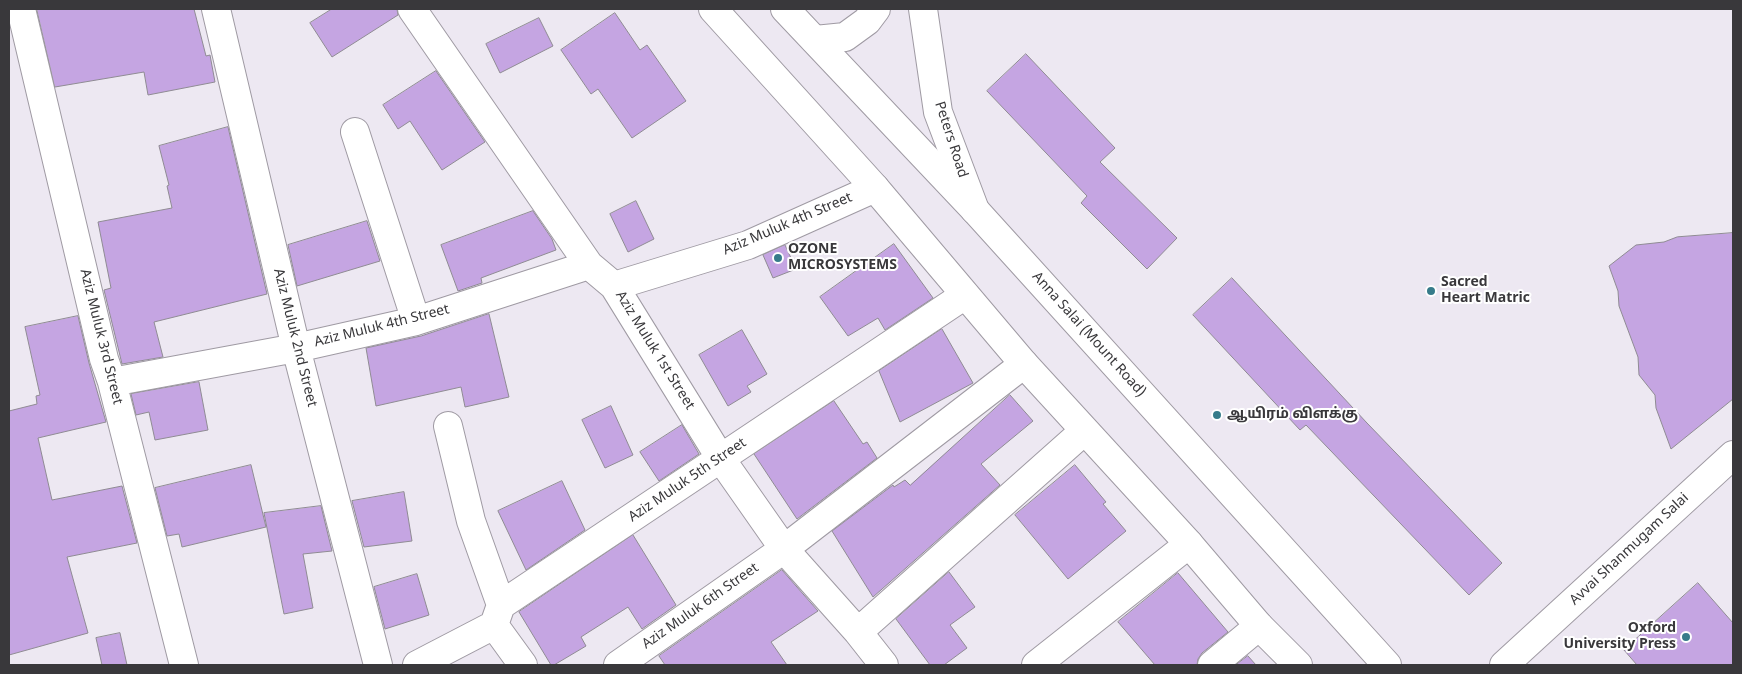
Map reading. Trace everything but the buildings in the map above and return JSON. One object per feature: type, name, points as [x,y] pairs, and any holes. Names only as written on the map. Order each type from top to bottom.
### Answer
[{"type":"street","name":"Aziz Muluk 3rd Street","points":[[21,9],[104,359],[112,382],[184,665]]},
{"type":"street","name":"Aziz Muluk 2nd Street","points":[[216,9],[296,348],[378,665]]},
{"type":"street","name":"Aziz Muluk 1st Street","points":[[412,9],[589,265],[614,286],[721,459],[784,548],[858,632],[884,665]]},
{"type":"street","points":[[713,9],[875,188],[1024,364],[1189,544],[1259,626],[1298,665]]},
{"type":"street","name":"Anna Salai (Mount Road)","points":[[785,9],[975,210],[1387,665]]},
{"type":"street","points":[[815,40],[845,37],[867,21],[876,9]]},
{"type":"street","name":"Peters Road","points":[[923,9],[938,112],[975,210]]},
{"type":"street","points":[[355,132],[416,321]]},
{"type":"street","name":"Aziz Muluk 4th Street","points":[[614,286],[748,245],[875,188]]},
{"type":"street","name":"Aziz Muluk 4th Street","points":[[112,382],[296,348],[416,321],[589,265]]},
{"type":"street","name":"Aziz Muluk 5th Street","points":[[417,665],[498,615],[721,459],[965,295]]},
{"type":"street","name":"Aziz Muluk 6th Street","points":[[618,665],[784,548],[1024,364]]},
{"type":"street","points":[[448,426],[471,521],[498,615],[523,665]]},
{"type":"street","points":[[858,632],[1084,431]]},
{"type":"street","name":"Avvai Shanmugam Salai","points":[[1504,665],[1733,455]]},
{"type":"street","points":[[1036,665],[1189,544]]},
{"type":"street","points":[[1212,665],[1259,626]]},
{"type":"place","name":"OZONE MICROSYSTEMS","points":[[778,258]]},
{"type":"place","name":"Sacred Heart Matric","points":[[1431,291]]},
{"type":"place","name":"ஆயிரம் விளக்கு","points":[[1217,415]]},
{"type":"place","name":"Oxford University Press","points":[[1686,637]]}]
